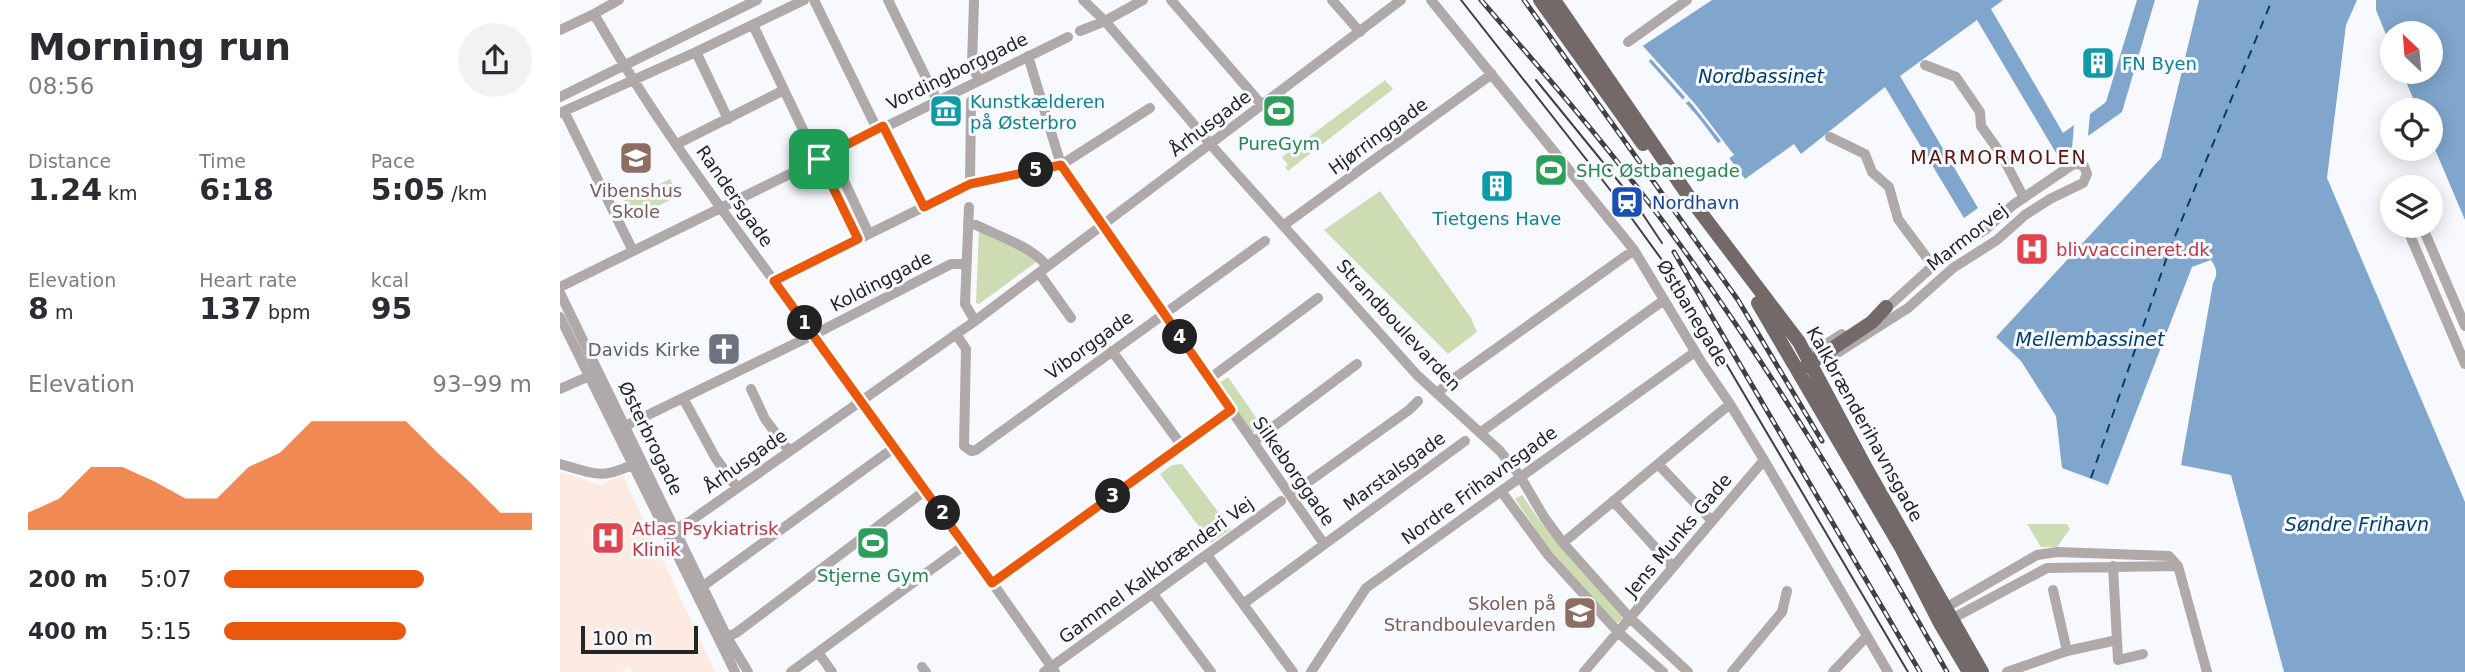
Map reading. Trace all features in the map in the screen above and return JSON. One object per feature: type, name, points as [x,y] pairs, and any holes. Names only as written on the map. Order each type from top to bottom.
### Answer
[{"type":"main road","name":"Kalkbrænderihavnsgade","points":[[1540,0],[1767,317],[1808,365]]},
{"type":"main road","name":"Kalkbrænderihavnsgade","points":[[1554,0],[1679,178],[1692,201],[1742,264],[1808,365],[1902,549],[1943,616],[1982,672]]},
{"type":"main road","points":[[1808,365],[1872,322],[1886,307]]},
{"type":"main road","name":"Kalkbrænderihavnsgade","points":[[1943,616],[1969,672]]},
{"type":"street","points":[[560,30],[619,0]]},
{"type":"street","points":[[560,97],[757,0]]},
{"type":"street","points":[[633,251],[562,112],[804,0]]},
{"type":"street","points":[[814,0],[924,207]]},
{"type":"street","points":[[888,0],[937,100]]},
{"type":"street","points":[[974,0],[972,65],[979,80]]},
{"type":"street","name":"Strandboulevarden","points":[[1083,0],[1105,21],[1404,360],[1480,432],[1520,476],[1563,543],[1630,618],[1688,672]]},
{"type":"street","points":[[1080,31],[1143,0]]},
{"type":"street","points":[[1171,0],[1262,105]]},
{"type":"street","points":[[1332,0],[1360,32]]},
{"type":"street","name":"Århusgade","points":[[675,529],[975,321],[1401,0]]},
{"type":"street","name":"Østbanegade","points":[[1431,0],[1634,250],[1764,460],[1888,672]]},
{"type":"street","points":[[1628,42],[1687,0]]},
{"type":"street","points":[[592,15],[597,19],[623,66]]},
{"type":"street","points":[[753,25],[858,239]]},
{"type":"street","name":"Vordingborggade","points":[[560,286],[1068,37]]},
{"type":"street","points":[[696,52],[728,118]]},
{"type":"street","name":"Silkeborggade","points":[[1028,56],[1061,165],[1253,442],[1286,498],[1324,544]]},
{"type":"street","name":"Marmorvej","points":[[1926,65],[1956,77],[1980,112],[1981,125],[2001,154],[2024,198]]},
{"type":"street","name":"Randersgade","points":[[623,66],[720,207],[966,544],[1050,670]]},
{"type":"street","name":"Hjørringgade","points":[[1284,225],[1492,74]]},
{"type":"street","points":[[677,144],[784,90]]},
{"type":"street","points":[[970,184],[971,101]]},
{"type":"street","points":[[774,281],[970,184],[1061,165],[1150,108]]},
{"type":"street","name":"Marmorvej","points":[[1830,137],[1866,154],[1872,172],[1889,187],[1898,219],[1933,266]]},
{"type":"street","points":[[831,153],[869,234]]},
{"type":"street","name":"Marmorvej","points":[[1808,365],[1908,308],[1953,268],[1997,240],[2025,215],[2083,183],[2087,179],[2082,164],[2072,165],[2024,198],[1985,230],[1947,253],[1886,307]]},
{"type":"street","points":[[969,206],[965,304],[975,321]]},
{"type":"street","points":[[968,224],[1040,258],[1043,270],[1071,318]]},
{"type":"street","points":[[2411,238],[2465,364]]},
{"type":"street","points":[[2427,238],[2465,326]]},
{"type":"street","name":"Viborggade","points":[[956,334],[966,349],[964,442],[968,450],[976,450],[1265,241]]},
{"type":"street","points":[[1437,394],[1449,382],[1634,250]]},
{"type":"street","name":"Koldinggade","points":[[620,428],[814,335],[951,264],[965,264]]},
{"type":"street","name":"Østerbrogade","points":[[560,293],[594,374],[675,529],[699,588]]},
{"type":"street","points":[[1209,379],[1318,298]]},
{"type":"street","points":[[1480,432],[1664,300]]},
{"type":"street","name":"Østerbrogade","points":[[560,317],[594,374]]},
{"type":"street","points":[[1112,351],[1182,446]]},
{"type":"street","name":"Nordre Frihavnsgade","points":[[1311,672],[1366,588],[1695,352]]},
{"type":"street","points":[[1253,442],[1357,364]]},
{"type":"street","points":[[560,389],[594,374]]},
{"type":"street","points":[[751,389],[765,419],[789,451]]},
{"type":"street","points":[[683,398],[715,457],[737,488]]},
{"type":"street","name":"Gammel Kalkbrænderi Vej","points":[[1050,670],[1418,401]]},
{"type":"street","points":[[1563,543],[1730,404]]},
{"type":"street","points":[[992,583],[1231,410]]},
{"type":"street","name":"Marstalsgade","points":[[1243,604],[1465,442]]},
{"type":"street","points":[[699,588],[895,447]]},
{"type":"street","name":"Jens Munks Gade","points":[[1584,672],[1764,460]]},
{"type":"street","points":[[560,464],[608,475],[638,462]]},
{"type":"street","name":"Østerbrogade","points":[[638,462],[723,639],[735,672]]},
{"type":"street","points":[[1658,464],[1712,521]]},
{"type":"street","points":[[723,639],[736,633],[926,490]]},
{"type":"street","points":[[1501,491],[1548,555],[1618,632],[1663,672]]},
{"type":"street","points":[[1613,501],[1673,567]]},
{"type":"street","points":[[791,672],[966,544]]},
{"type":"street","points":[[1943,616],[2033,563],[2057,552],[2162,555],[2177,563],[2207,672]]},
{"type":"street","points":[[1207,555],[1293,672]]},
{"type":"street","points":[[1943,616],[1993,596],[2033,563],[2055,566],[2177,563]]},
{"type":"street","points":[[2113,566],[2118,660],[2143,654]]},
{"type":"street","points":[[2053,590],[2067,651]]},
{"type":"street","points":[[1732,672],[1782,612],[1787,591]]},
{"type":"street","points":[[1153,594],[1210,672]]},
{"type":"street","points":[[1833,672],[1867,636]]},
{"type":"street","name":"Østerbrogade","points":[[723,639],[748,672]]},
{"type":"street","points":[[2007,672],[2067,651],[2117,640]]},
{"type":"street","points":[[818,652],[832,672]]},
{"type":"shaded area","points":[[560,472],[600,485],[623,475],[715,672],[633,672],[630,667],[620,672],[560,672]]},
{"type":"green space","points":[[1385,80],[1393,89],[1288,171],[1285,167],[1288,165],[1282,157]]},
{"type":"green space","points":[[670,179],[679,196],[632,218],[623,201]]},
{"type":"green space","points":[[1380,191],[1471,318],[1477,332],[1448,354],[1324,230]]},
{"type":"green space","points":[[979,228],[1039,260],[979,304],[976,303]]},
{"type":"green space","points":[[1228,377],[1262,426],[1252,433],[1218,384]]},
{"type":"green space","points":[[1182,464],[1231,529],[1211,543],[1160,474],[1172,465]]},
{"type":"green space","points":[[1522,495],[1540,521],[1625,617],[1616,624],[1546,545],[1515,499]]},
{"type":"green space","points":[[2027,524],[2067,524],[2070,529],[2057,547],[2041,547]]},
{"type":"water","name":"Nordbassinet","points":[[1712,0],[2003,0],[1991,9],[2063,133],[2074,125],[2072,148],[2059,158],[1977,20],[1900,76],[1978,208],[1964,218],[1885,87],[1801,154],[1794,144],[1745,179],[1699,118],[1638,49]]},
{"type":"water","points":[[2137,0],[2155,0],[2122,112],[2088,136],[2090,114],[2106,102]]},
{"type":"water","points":[[2199,0],[2357,0],[2346,25],[2327,178],[2465,502],[2465,672],[2284,672],[2231,475],[2181,465],[2216,274],[2211,260],[2192,267],[2108,485],[2062,468],[2056,416],[2021,361],[1996,337],[2161,158]]},
{"type":"water","points":[[2376,0],[2465,0],[2465,220],[2440,161],[2443,161],[2443,98],[2413,98],[2407,84],[2443,84],[2443,21],[2381,21],[2376,10]]},
{"type":"pier","points":[[1643,46],[1696,105],[1734,155],[1727,160],[1716,145],[1721,141],[1694,107],[1689,101],[1684,104],[1682,101],[1685,97],[1651,59],[1648,62],[1637,49]]},
{"type":"ferry route","points":[[2091,478],[2169,251],[2272,0]]},
{"type":"tram line","points":[[1461,0],[1622,205],[1678,282],[1908,672]]},
{"type":"tram line","points":[[1536,80],[1632,198],[1662,243]]},
{"type":"railway","points":[[1481,0],[1621,166],[1724,307],[1840,487],[1947,672]]},
{"type":"railway","points":[[1524,0],[1738,300],[1822,441]]},
{"type":"railway","points":[[1674,252],[1920,672]]},
{"type":"place","name":"FN Byen","points":[[2098,63]]},
{"type":"place","name":"Kunstkælderen på Østerbro","points":[[946,111]]},
{"type":"place","name":"PureGym","points":[[1279,111]]},
{"type":"place","name":"Vibenshus Skole","points":[[636,158]]},
{"type":"place","name":"SHC Østbanegade","points":[[1551,170]]},
{"type":"place","name":"Tietgens Have","points":[[1497,186]]},
{"type":"place","name":"Nordhavn","points":[[1627,202]]},
{"type":"place","name":"blivvaccineret.dk","points":[[2032,249]]},
{"type":"place","name":"Davids Kirke","points":[[724,349]]},
{"type":"place","name":"Atlas Psykiatrisk Klinik","points":[[608,538]]},
{"type":"place","name":"Stjerne Gym","points":[[873,543]]},
{"type":"place","name":"Skolen på Strandboulevarden","points":[[1580,613]]},
{"type":"district","name":"MARMORMOLEN","points":[[1999,157]]},
{"type":"route","points":[[883,126],[924,207],[970,184],[1061,165],[1231,410],[992,583],[774,281],[858,239],[819,159],[883,126]]},
{"type":"water label","name":"Mellembassinet","points":[[2090,339]]},
{"type":"water label","name":"Søndre Frihavn","points":[[2357,524]]}]
